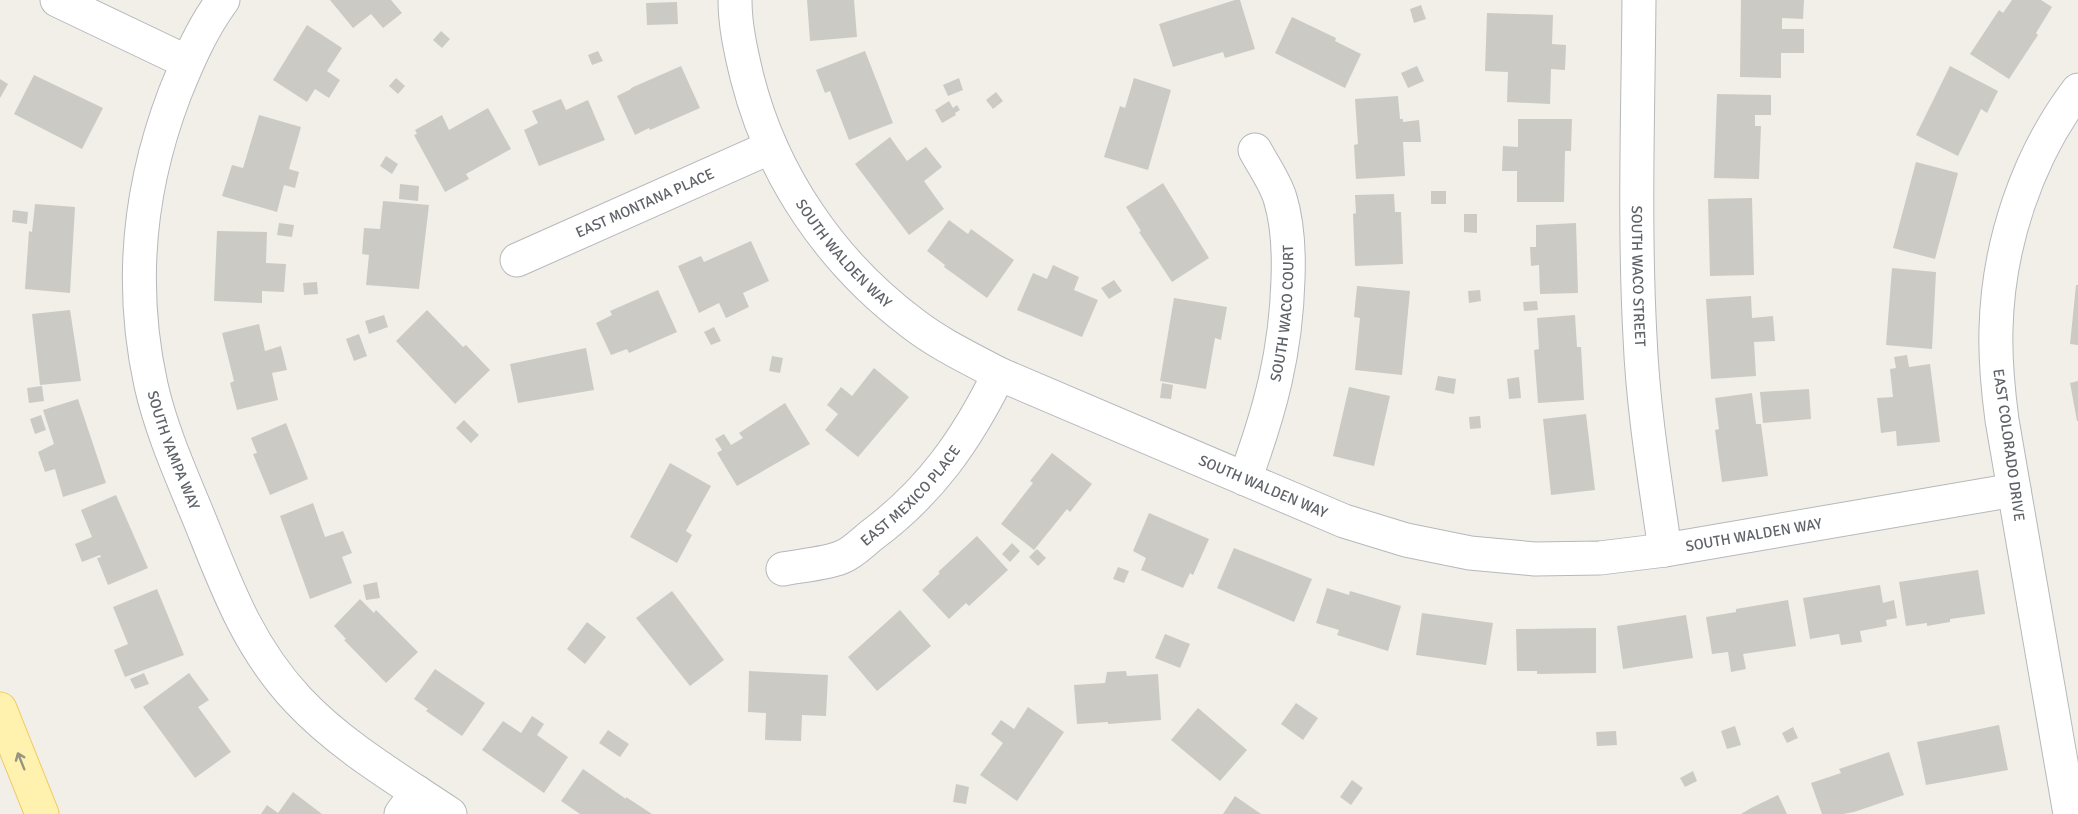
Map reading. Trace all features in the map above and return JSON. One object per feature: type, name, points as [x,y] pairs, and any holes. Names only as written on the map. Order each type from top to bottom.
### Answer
[{"type":"main road","points":[[0,709],[42,814]]},
{"type":"street","points":[[57,0],[187,62]]},
{"type":"street","name":"SOUTH YAMPA WAY","points":[[223,0],[187,62],[160,131],[148,181],[141,232],[139,284],[142,336],[151,386],[166,436],[235,608],[263,657],[298,701],[409,803],[450,814]]},
{"type":"street","name":"SOUTH WALDEN WAY","points":[[735,0],[741,52],[752,97],[771,147],[804,208],[830,246],[878,296],[914,325],[952,350],[999,374],[1344,520],[1406,540],[1470,553],[1535,559],[1600,558],[1665,550],[2014,490]]},
{"type":"street","name":"SOUTH WACO STREET","points":[[1640,0],[1636,235],[1640,340],[1650,446],[1665,550]]},
{"type":"street","name":"EAST COLORADO DRIVE","points":[[2070,814],[1996,374],[1996,328],[2000,282],[2009,236],[2023,192],[2041,150],[2078,90]]},
{"type":"street","name":"EAST MONTANA PLACE","points":[[517,260],[771,147]]},
{"type":"street","name":"SOUTH WACO COURT","points":[[1245,479],[1265,426],[1279,370],[1287,314],[1289,248],[1280,197],[1255,150]]},
{"type":"street","name":"EAST MEXICO PLACE","points":[[783,569],[842,557],[887,524],[933,480],[959,447],[981,411],[999,374]]},
{"type":"building","points":[[330,0],[391,0],[402,13],[383,28],[371,14],[353,28]]},
{"type":"building","points":[[807,0],[854,0],[857,37],[810,41]]},
{"type":"building","points":[[1240,0],[1255,49],[1225,58],[1223,52],[1173,67],[1159,24]]},
{"type":"building","points":[[1741,0],[1804,0],[1803,19],[1782,18],[1782,29],[1804,29],[1804,53],[1781,53],[1781,78],[1740,77]]},
{"type":"building","points":[[2012,0],[2041,0],[2052,7],[2036,33],[2038,35],[2009,79],[1970,54],[1999,10],[2003,13]]},
{"type":"building","points":[[677,2],[678,24],[647,25],[646,3]]},
{"type":"building","points":[[1421,5],[1426,19],[1414,23],[1410,9]]},
{"type":"building","points":[[1487,13],[1553,15],[1552,44],[1566,45],[1565,70],[1551,69],[1550,104],[1507,102],[1508,72],[1485,71]]},
{"type":"building","points":[[1292,17],[1336,38],[1335,41],[1361,54],[1345,88],[1275,53]]},
{"type":"building","points":[[307,25],[342,48],[327,71],[340,80],[329,98],[315,89],[307,102],[273,80]]},
{"type":"building","points":[[441,31],[450,39],[442,48],[433,40]]},
{"type":"building","points":[[598,51],[603,61],[592,65],[588,55]]},
{"type":"building","points":[[865,51],[893,123],[849,140],[830,91],[825,93],[816,70]]},
{"type":"building","points":[[681,66],[700,108],[635,135],[617,96]]},
{"type":"building","points":[[1417,66],[1424,81],[1408,88],[1401,73]]},
{"type":"building","points":[[1950,66],[1998,91],[1987,113],[1981,109],[1958,156],[1916,135]]},
{"type":"building","points":[[34,75],[103,108],[82,149],[14,114]]},
{"type":"building","points":[[396,78],[405,86],[398,94],[389,86]]},
{"type":"building","points":[[959,78],[963,90],[948,96],[943,85]]},
{"type":"building","points":[[1134,78],[1171,90],[1148,170],[1104,157],[1120,106],[1125,108]]},
{"type":"building","points":[[0,79],[8,84],[0,98]]},
{"type":"building","points":[[996,92],[1003,101],[993,109],[986,100]]},
{"type":"building","points":[[1717,94],[1771,95],[1771,115],[1755,115],[1755,126],[1761,126],[1759,179],[1714,178]]},
{"type":"building","points":[[1398,96],[1400,119],[1403,119],[1403,122],[1419,120],[1421,142],[1403,142],[1405,176],[1356,179],[1354,145],[1358,144],[1355,99]]},
{"type":"building","points":[[561,99],[566,110],[588,100],[605,140],[539,166],[524,130],[538,123],[532,111]]},
{"type":"building","points":[[949,101],[953,108],[957,105],[960,110],[942,123],[935,110]]},
{"type":"building","points":[[488,108],[511,149],[466,174],[469,179],[445,192],[414,135],[417,134],[415,130],[442,115],[449,130]]},
{"type":"building","points":[[259,115],[301,127],[289,169],[299,172],[295,188],[284,185],[277,212],[222,196],[232,165],[243,168]]},
{"type":"building","points":[[1518,119],[1572,119],[1571,151],[1565,151],[1564,202],[1517,202],[1517,171],[1502,171],[1503,146],[1518,147]]},
{"type":"building","points":[[890,137],[907,161],[926,147],[942,167],[924,181],[944,209],[909,235],[855,164]]},
{"type":"building","points":[[386,156],[398,164],[392,174],[380,166]]},
{"type":"building","points":[[1916,162],[1958,173],[1935,259],[1893,248]]},
{"type":"building","points":[[1163,183],[1209,258],[1172,282],[1139,232],[1141,231],[1126,207]]},
{"type":"building","points":[[400,184],[419,186],[418,201],[399,199]]},
{"type":"building","points":[[1431,191],[1446,191],[1446,204],[1431,204]]},
{"type":"building","points":[[1394,194],[1395,212],[1401,212],[1403,264],[1355,266],[1353,214],[1356,213],[1355,195]]},
{"type":"building","points":[[1752,198],[1754,275],[1710,276],[1708,199]]},
{"type":"building","points":[[383,201],[429,205],[419,289],[366,285],[369,255],[362,254],[364,228],[380,229]]},
{"type":"building","points":[[35,204],[75,207],[70,293],[25,289],[29,231],[32,232]]},
{"type":"building","points":[[13,210],[28,212],[27,224],[12,222]]},
{"type":"building","points":[[1464,214],[1477,214],[1477,233],[1464,232]]},
{"type":"building","points":[[949,220],[968,234],[971,229],[1014,260],[987,298],[944,267],[945,265],[927,251]]},
{"type":"building","points":[[279,223],[294,225],[292,237],[277,235]]},
{"type":"building","points":[[1576,223],[1578,293],[1540,294],[1539,265],[1531,266],[1530,247],[1536,247],[1536,225]]},
{"type":"building","points":[[217,231],[267,232],[266,263],[286,264],[284,292],[262,291],[262,303],[214,301]]},
{"type":"building","points":[[751,241],[769,281],[743,293],[749,307],[726,318],[719,303],[699,313],[678,266],[701,256],[704,262]]},
{"type":"building","points":[[1053,265],[1079,277],[1074,290],[1098,300],[1082,337],[1017,310],[1033,273],[1047,279]]},
{"type":"building","points":[[1892,268],[1936,272],[1932,349],[1886,345]]},
{"type":"building","points":[[1114,280],[1122,291],[1109,299],[1101,288]]},
{"type":"building","points":[[317,282],[318,294],[304,295],[303,283]]},
{"type":"building","points":[[2076,285],[2078,285],[2078,345],[2070,344]]},
{"type":"building","points":[[1357,286],[1410,291],[1402,375],[1355,370],[1360,318],[1354,317]]},
{"type":"building","points":[[658,290],[677,332],[629,353],[627,349],[611,355],[596,323],[612,315],[610,311]]},
{"type":"building","points":[[1480,290],[1481,301],[1469,303],[1468,291]]},
{"type":"building","points":[[1751,296],[1752,318],[1773,316],[1775,341],[1754,342],[1756,376],[1711,379],[1706,299]]},
{"type":"building","points":[[1174,298],[1227,307],[1221,340],[1215,338],[1206,389],[1160,381]]},
{"type":"building","points":[[1537,301],[1538,310],[1524,311],[1523,302]]},
{"type":"building","points":[[70,310],[81,381],[40,385],[32,314]]},
{"type":"building","points":[[427,310],[463,347],[466,345],[490,370],[455,404],[396,341]]},
{"type":"building","points":[[384,315],[388,327],[369,334],[365,321]]},
{"type":"building","points":[[1575,315],[1577,347],[1581,347],[1584,400],[1538,403],[1534,350],[1539,349],[1537,318]]},
{"type":"building","points":[[259,324],[265,351],[281,346],[287,370],[272,373],[278,400],[237,410],[230,383],[234,381],[222,333]]},
{"type":"building","points":[[714,327],[721,341],[711,345],[704,332]]},
{"type":"building","points":[[359,334],[367,356],[354,361],[346,339]]},
{"type":"building","points":[[586,348],[594,390],[518,403],[510,364]]},
{"type":"building","points":[[1907,355],[1909,367],[1930,364],[1940,442],[1897,446],[1896,431],[1881,433],[1877,398],[1893,397],[1890,369],[1896,368],[1894,357]]},
{"type":"building","points":[[772,356],[783,358],[780,373],[769,371]]},
{"type":"building","points":[[874,368],[909,397],[858,457],[825,430],[838,414],[827,405],[841,387],[852,396]]},
{"type":"building","points":[[1438,376],[1456,379],[1454,394],[1435,390]]},
{"type":"building","points":[[1519,377],[1521,398],[1509,399],[1507,379]]},
{"type":"building","points":[[2078,381],[2078,421],[2077,421],[2070,383]]},
{"type":"building","points":[[1162,383],[1173,385],[1171,399],[1160,398]]},
{"type":"building","points":[[42,386],[44,401],[29,403],[27,388]]},
{"type":"building","points":[[1349,387],[1390,396],[1374,466],[1333,456]]},
{"type":"building","points":[[1809,389],[1811,419],[1763,423],[1760,392]]},
{"type":"building","points":[[1752,393],[1756,424],[1761,424],[1768,476],[1722,482],[1715,430],[1719,429],[1715,398]]},
{"type":"building","points":[[78,399],[106,483],[63,497],[55,469],[45,472],[38,452],[54,444],[43,410]]},
{"type":"building","points":[[785,403],[810,444],[737,486],[717,453],[722,450],[715,439],[724,434],[731,445],[743,438],[739,433]]},
{"type":"building","points":[[1586,414],[1595,490],[1551,495],[1543,419]]},
{"type":"building","points":[[41,415],[46,430],[35,434],[30,419]]},
{"type":"building","points":[[1480,416],[1481,428],[1470,429],[1469,417]]},
{"type":"building","points":[[464,420],[479,435],[471,443],[456,428]]},
{"type":"building","points":[[286,423],[308,479],[270,495],[253,454],[257,453],[251,438]]},
{"type":"building","points":[[1052,453],[1092,484],[1070,512],[1067,509],[1034,550],[1001,524],[1033,483],[1030,481]]},
{"type":"building","points":[[670,463],[711,486],[686,531],[692,535],[677,563],[630,537]]},
{"type":"building","points":[[116,495],[148,568],[108,585],[97,558],[101,557],[100,555],[82,562],[75,544],[92,537],[81,510]]},
{"type":"building","points":[[313,503],[325,537],[343,531],[352,553],[342,557],[352,583],[310,599],[280,516]]},
{"type":"building","points":[[1149,513],[1209,539],[1193,575],[1190,573],[1183,588],[1141,570],[1146,558],[1133,551]]},
{"type":"building","points":[[977,536],[1008,570],[969,606],[966,603],[949,619],[922,590]]},
{"type":"building","points":[[1012,543],[1020,551],[1010,562],[1002,554]]},
{"type":"building","points":[[1234,548],[1312,579],[1294,622],[1217,588]]},
{"type":"building","points":[[1037,549],[1046,558],[1038,566],[1029,557]]},
{"type":"building","points":[[1118,567],[1129,571],[1124,583],[1113,579]]},
{"type":"building","points":[[1978,570],[1985,614],[1950,619],[1950,622],[1927,626],[1927,623],[1906,626],[1899,582]]},
{"type":"building","points":[[377,582],[380,598],[366,600],[363,585]]},
{"type":"building","points":[[1880,585],[1883,603],[1894,600],[1897,618],[1886,620],[1887,626],[1860,631],[1862,642],[1841,645],[1839,634],[1810,639],[1803,598]]},
{"type":"building","points":[[1327,588],[1349,595],[1350,591],[1401,606],[1388,651],[1337,635],[1339,630],[1316,623]]},
{"type":"building","points":[[157,589],[184,655],[125,677],[114,650],[128,644],[113,607]]},
{"type":"building","points":[[672,591],[724,660],[690,686],[636,618]]},
{"type":"building","points":[[360,599],[374,613],[376,610],[418,652],[386,683],[344,640],[346,639],[334,626]]},
{"type":"building","points":[[1788,600],[1796,646],[1743,654],[1746,669],[1731,672],[1728,652],[1712,654],[1706,617]]},
{"type":"building","points":[[900,610],[931,646],[877,691],[848,657]]},
{"type":"building","points":[[1422,613],[1493,623],[1486,665],[1416,655]]},
{"type":"building","points":[[1686,615],[1693,658],[1623,669],[1617,626]]},
{"type":"building","points":[[587,622],[606,637],[585,664],[567,649]]},
{"type":"building","points":[[1596,628],[1596,673],[1537,674],[1537,671],[1517,671],[1516,629]]},
{"type":"building","points":[[1165,634],[1190,644],[1180,668],[1155,658]]},
{"type":"building","points":[[435,669],[485,703],[462,736],[426,711],[428,709],[414,699]]},
{"type":"building","points":[[749,671],[828,675],[826,716],[802,715],[801,741],[765,740],[766,713],[748,712]]},
{"type":"building","points":[[1126,671],[1127,676],[1158,674],[1161,720],[1077,724],[1074,685],[1105,683],[1107,672]]},
{"type":"building","points":[[144,673],[149,684],[135,689],[130,679]]},
{"type":"building","points":[[189,673],[209,700],[198,707],[231,752],[195,778],[143,707]]},
{"type":"building","points":[[1296,703],[1318,718],[1303,740],[1281,724]]},
{"type":"building","points":[[1028,707],[1064,732],[1017,801],[980,775],[1003,743],[991,734],[1001,720],[1014,729]]},
{"type":"building","points":[[1198,708],[1247,750],[1220,781],[1171,740]]},
{"type":"building","points":[[532,716],[544,724],[537,735],[568,757],[544,793],[482,750],[503,721],[521,733]]},
{"type":"building","points":[[1999,725],[2008,770],[1926,785],[1917,742]]},
{"type":"building","points":[[1735,726],[1741,745],[1727,749],[1721,731]]},
{"type":"building","points":[[1793,727],[1798,738],[1787,743],[1782,733]]},
{"type":"building","points":[[608,730],[629,744],[620,757],[599,743]]},
{"type":"building","points":[[1616,731],[1617,745],[1597,746],[1596,732]]},
{"type":"building","points":[[1889,752],[1904,795],[1854,812],[1822,814],[1811,783],[1841,773],[1839,769]]},
{"type":"building","points":[[583,769],[652,814],[580,814],[561,801]]},
{"type":"building","points":[[1693,771],[1697,781],[1685,787],[1680,778]]},
{"type":"building","points":[[1352,780],[1363,788],[1351,805],[1340,797]]},
{"type":"building","points":[[956,784],[969,787],[966,804],[953,802]]},
{"type":"building","points":[[293,792],[322,814],[261,814],[267,805],[278,813]]},
{"type":"building","points":[[1778,795],[1787,814],[1741,814],[1751,808]]},
{"type":"building","points":[[1235,796],[1261,814],[1223,814]]}]
